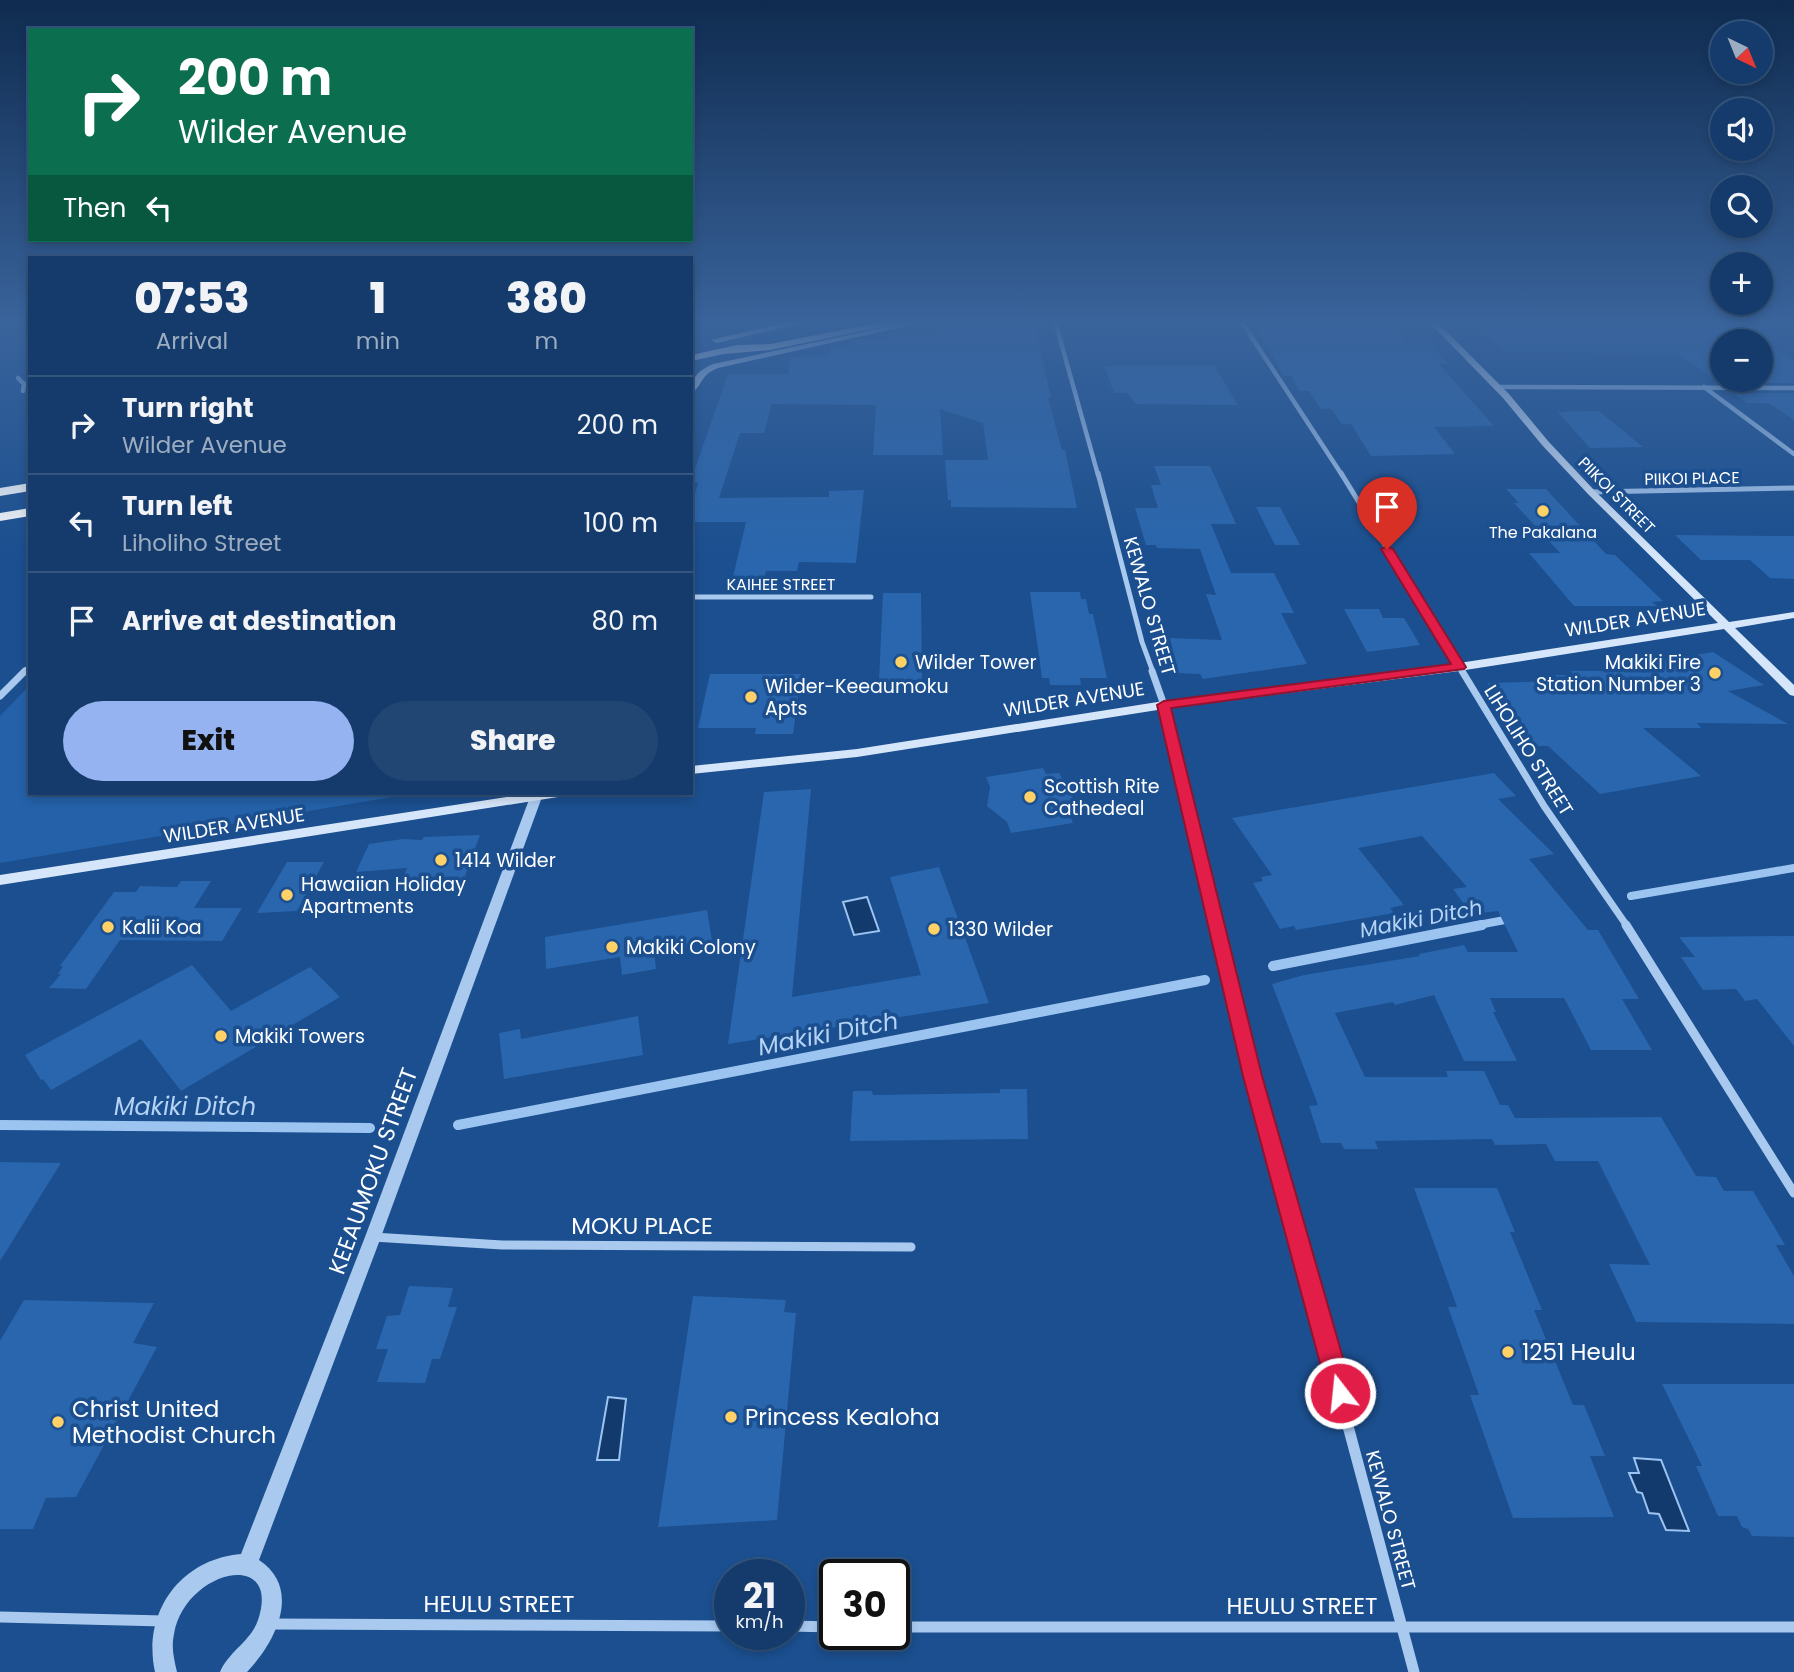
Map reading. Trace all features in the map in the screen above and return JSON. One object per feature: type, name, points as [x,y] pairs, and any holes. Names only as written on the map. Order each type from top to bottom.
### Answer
[{"type":"highway","points":[[0,485],[28,481]]},
{"type":"highway","points":[[0,492],[28,487]]},
{"type":"highway","points":[[0,506],[28,502]]},
{"type":"highway","points":[[0,517],[28,512]]},
{"type":"main road","name":"PIIKOI STREET","points":[[1508,399],[1591,492],[1794,692]]},
{"type":"main road","name":"WILDER AVENUE","points":[[693,770],[857,753],[1164,705],[1459,667],[1794,615]]},
{"type":"main road","name":"WILDER AVENUE","points":[[0,880],[537,795]]},
{"type":"street","name":"KEWALO STREET","points":[[1077,399],[1142,642],[1164,705],[1253,1076],[1414,1672]]},
{"type":"street","name":"LIHOLIHO STREET","points":[[1294,399],[1544,806],[1640,944],[1794,1193]]},
{"type":"street","points":[[1720,399],[1794,454]]},
{"type":"street","name":"PIIKOI PLACE","points":[[1591,492],[1794,488]]},
{"type":"street","name":"KAIHEE STREET","points":[[693,597],[871,597]]},
{"type":"street","points":[[0,696],[28,668]]},
{"type":"street","name":"KEEAUMOKU STREET","points":[[247,1564],[373,1237],[537,795]]},
{"type":"street","name":"MOKU PLACE","points":[[373,1237],[502,1245],[911,1247]]},
{"type":"street","points":[[166,1672],[160,1658],[160,1640],[165,1621],[175,1603],[205,1574],[223,1566],[247,1564],[263,1575],[270,1589],[272,1605],[268,1624],[258,1643],[231,1672]]},
{"type":"street","points":[[0,1617],[165,1621]]},
{"type":"street","name":"HEULU STREET","points":[[268,1624],[714,1626]]},
{"type":"street","name":"HEULU STREET","points":[[910,1627],[1794,1627]]},
{"type":"shaded area","points":[[28,687],[28,795],[404,795],[0,863],[0,716]]},
{"type":"shaded area","points":[[867,897],[879,931],[854,935],[843,902]]},
{"type":"shaded area","points":[[608,1397],[626,1399],[619,1460],[597,1460]]},
{"type":"shaded area","points":[[1634,1458],[1661,1460],[1689,1531],[1666,1530],[1659,1514],[1649,1513],[1642,1493],[1637,1492],[1629,1473],[1639,1473]]},
{"type":"building","points":[[719,399],[1048,399],[1062,450],[1065,450],[1077,508],[951,507],[945,460],[988,460],[983,423],[940,409],[943,455],[873,455],[876,405],[772,404],[764,433],[740,433],[719,498],[829,497],[829,491],[864,490],[856,563],[799,562],[797,571],[766,571],[762,589],[730,589],[746,522],[693,522],[693,501],[698,483],[693,481]]},
{"type":"building","points":[[1132,399],[1234,399],[1238,405],[1136,404]]},
{"type":"building","points":[[1314,399],[1470,399],[1494,426],[1434,427],[1455,454],[1371,456],[1351,424],[1342,424],[1331,409],[1321,409]]},
{"type":"building","points":[[1741,399],[1794,399],[1794,420],[1769,403],[1747,403]]},
{"type":"building","points":[[1599,411],[1643,447],[1590,448],[1558,412]]},
{"type":"building","points":[[1154,466],[1210,466],[1236,524],[1211,524],[1231,573],[1274,573],[1294,613],[1281,613],[1307,664],[1203,679],[1200,674],[1178,673],[1170,638],[1222,640],[1206,594],[1216,595],[1200,549],[1157,548],[1156,545],[1146,545],[1135,508],[1158,508],[1151,485],[1161,485]]},
{"type":"building","points":[[1506,489],[1546,489],[1606,554],[1615,555],[1663,601],[1652,602],[1657,606],[1574,606],[1529,553],[1560,553],[1514,503],[1519,503]]},
{"type":"building","points":[[1256,507],[1280,507],[1300,545],[1275,545]]},
{"type":"building","points":[[1675,535],[1794,536],[1794,579],[1770,578],[1750,560],[1701,560]]},
{"type":"building","points":[[1030,592],[1080,592],[1081,599],[1086,599],[1089,614],[1093,614],[1107,678],[1080,678],[1081,685],[1050,685],[1049,678],[1042,678]]},
{"type":"building","points":[[883,593],[921,593],[922,680],[879,680]]},
{"type":"building","points":[[1344,609],[1379,609],[1383,618],[1404,618],[1420,645],[1367,652]]},
{"type":"building","points":[[1713,652],[1764,685],[1728,691],[1788,724],[1697,723],[1701,728],[1643,728],[1701,776],[1600,794],[1548,746],[1533,746],[1487,683],[1560,681],[1555,675],[1573,675],[1571,671],[1617,671],[1610,663],[1651,663]]},
{"type":"building","name":"Wilder-Keeaumoku Apts","points":[[710,674],[801,674],[793,734],[755,734],[756,728],[698,728]]},
{"type":"building","name":"Scottish Rite Cathedeal","points":[[1043,768],[1046,774],[1059,773],[1081,812],[1070,816],[1073,823],[1011,833],[1007,822],[987,806],[990,787],[986,777]]},
{"type":"building","points":[[1494,773],[1516,796],[1498,799],[1554,854],[1529,859],[1588,930],[1598,930],[1639,999],[1622,999],[1652,1050],[1591,1050],[1564,998],[1490,998],[1496,1012],[1493,1012],[1517,1061],[1464,1061],[1434,995],[1395,1005],[1393,1002],[1335,1013],[1365,1077],[1448,1077],[1446,1071],[1484,1071],[1500,1105],[1508,1105],[1515,1118],[1661,1117],[1696,1176],[1716,1177],[1724,1191],[1753,1191],[1785,1245],[1776,1245],[1794,1276],[1794,1324],[1636,1322],[1609,1264],[1650,1265],[1598,1161],[1555,1161],[1546,1144],[1495,1145],[1492,1139],[1375,1141],[1378,1149],[1344,1149],[1341,1143],[1321,1143],[1309,1106],[1318,1105],[1272,984],[1304,975],[1420,956],[1419,954],[1464,945],[1468,952],[1518,952],[1498,911],[1471,914],[1453,889],[1467,887],[1422,836],[1358,848],[1404,905],[1390,908],[1394,913],[1296,930],[1294,926],[1280,929],[1253,883],[1263,881],[1261,877],[1272,875],[1232,818]]},
{"type":"building","name":"1330 Wilder","points":[[811,789],[792,997],[921,975],[890,877],[939,867],[989,1003],[728,1044],[764,792]]},
{"type":"building","name":"1414 Wilder","points":[[480,835],[463,882],[454,882],[453,885],[400,884],[407,868],[356,872],[369,844],[403,839],[422,840],[424,837]]},
{"type":"building","points":[[287,862],[324,862],[297,911],[257,913]]},
{"type":"building","points":[[181,881],[211,881],[194,908],[242,908],[222,941],[120,940],[86,989],[49,988],[61,974],[58,974],[63,966],[60,966],[114,892],[136,892],[140,886],[177,887]]},
{"type":"building","name":"Makiki Colony","points":[[707,910],[712,941],[654,951],[656,969],[622,975],[620,957],[546,969],[545,937]]},
{"type":"building","points":[[1794,936],[1794,1046],[1757,999],[1745,1001],[1736,989],[1703,990],[1681,957],[1695,957],[1679,937]]},
{"type":"building","name":"Makiki Towers","points":[[192,965],[231,1011],[310,967],[340,997],[181,1091],[141,1039],[51,1090],[43,1079],[41,1080],[25,1055]]},
{"type":"building","points":[[638,1016],[643,1055],[504,1079],[499,1033],[520,1029],[521,1039]]},
{"type":"building","points":[[1000,1089],[1027,1089],[1028,1139],[850,1141],[853,1091],[872,1091],[873,1095],[1000,1093]]},
{"type":"building","points":[[0,1162],[61,1163],[0,1261]]},
{"type":"building","name":"1251 Heulu","points":[[1414,1188],[1497,1188],[1515,1232],[1510,1232],[1542,1310],[1534,1310],[1573,1405],[1584,1405],[1605,1456],[1590,1456],[1614,1517],[1513,1518],[1470,1395],[1479,1395],[1448,1307],[1457,1307]]},
{"type":"building","points":[[409,1286],[453,1288],[448,1307],[457,1307],[440,1359],[432,1359],[425,1383],[377,1382],[388,1349],[376,1349],[387,1316],[400,1315]]},
{"type":"building","name":"Princess Kealoha","points":[[693,1296],[786,1300],[784,1312],[796,1313],[777,1520],[658,1527]]},
{"type":"building","name":"Christ United Methodist Church","points":[[24,1300],[154,1303],[133,1343],[157,1347],[76,1497],[46,1498],[33,1529],[0,1529],[0,1341]]},
{"type":"building","points":[[1662,1384],[1794,1384],[1794,1537],[1752,1536],[1748,1529],[1742,1527],[1737,1516],[1718,1516],[1696,1466],[1702,1466]]},
{"type":"waterway","name":"Makiki Ditch","points":[[1631,896],[1794,868]]},
{"type":"waterway","name":"Makiki Ditch","points":[[1473,926],[1510,919]]},
{"type":"waterway","name":"Makiki Ditch","points":[[1273,966],[1482,925]]},
{"type":"waterway","name":"Makiki Ditch","points":[[458,1125],[1205,980]]},
{"type":"waterway","name":"Makiki Ditch","points":[[0,1125],[370,1128]]},
{"type":"place","name":"The Pakalana","points":[[1543,511]]},
{"type":"place","name":"Wilder Tower","points":[[901,662]]},
{"type":"place","name":"Makiki Fire Station Number 3","points":[[1715,673]]},
{"type":"place","name":"Wilder-Keeaumoku Apts","points":[[751,697]]},
{"type":"place","name":"Scottish Rite Cathedeal","points":[[1030,797]]},
{"type":"place","name":"1414 Wilder","points":[[441,860]]},
{"type":"place","name":"Hawaiian Holiday Apartments","points":[[287,895]]},
{"type":"place","name":"Kalii Koa","points":[[108,927]]},
{"type":"place","name":"1330 Wilder","points":[[934,929]]},
{"type":"place","name":"Makiki Colony","points":[[612,947]]},
{"type":"place","name":"Makiki Towers","points":[[221,1036]]},
{"type":"place","name":"1251 Heulu","points":[[1508,1352]]},
{"type":"place","name":"Princess Kealoha","points":[[731,1417]]},
{"type":"place","name":"Christ United Methodist Church","points":[[58,1422]]},
{"type":"route","points":[[1340,1393],[1253,1076],[1164,705],[1459,667],[1387,549]]}]
